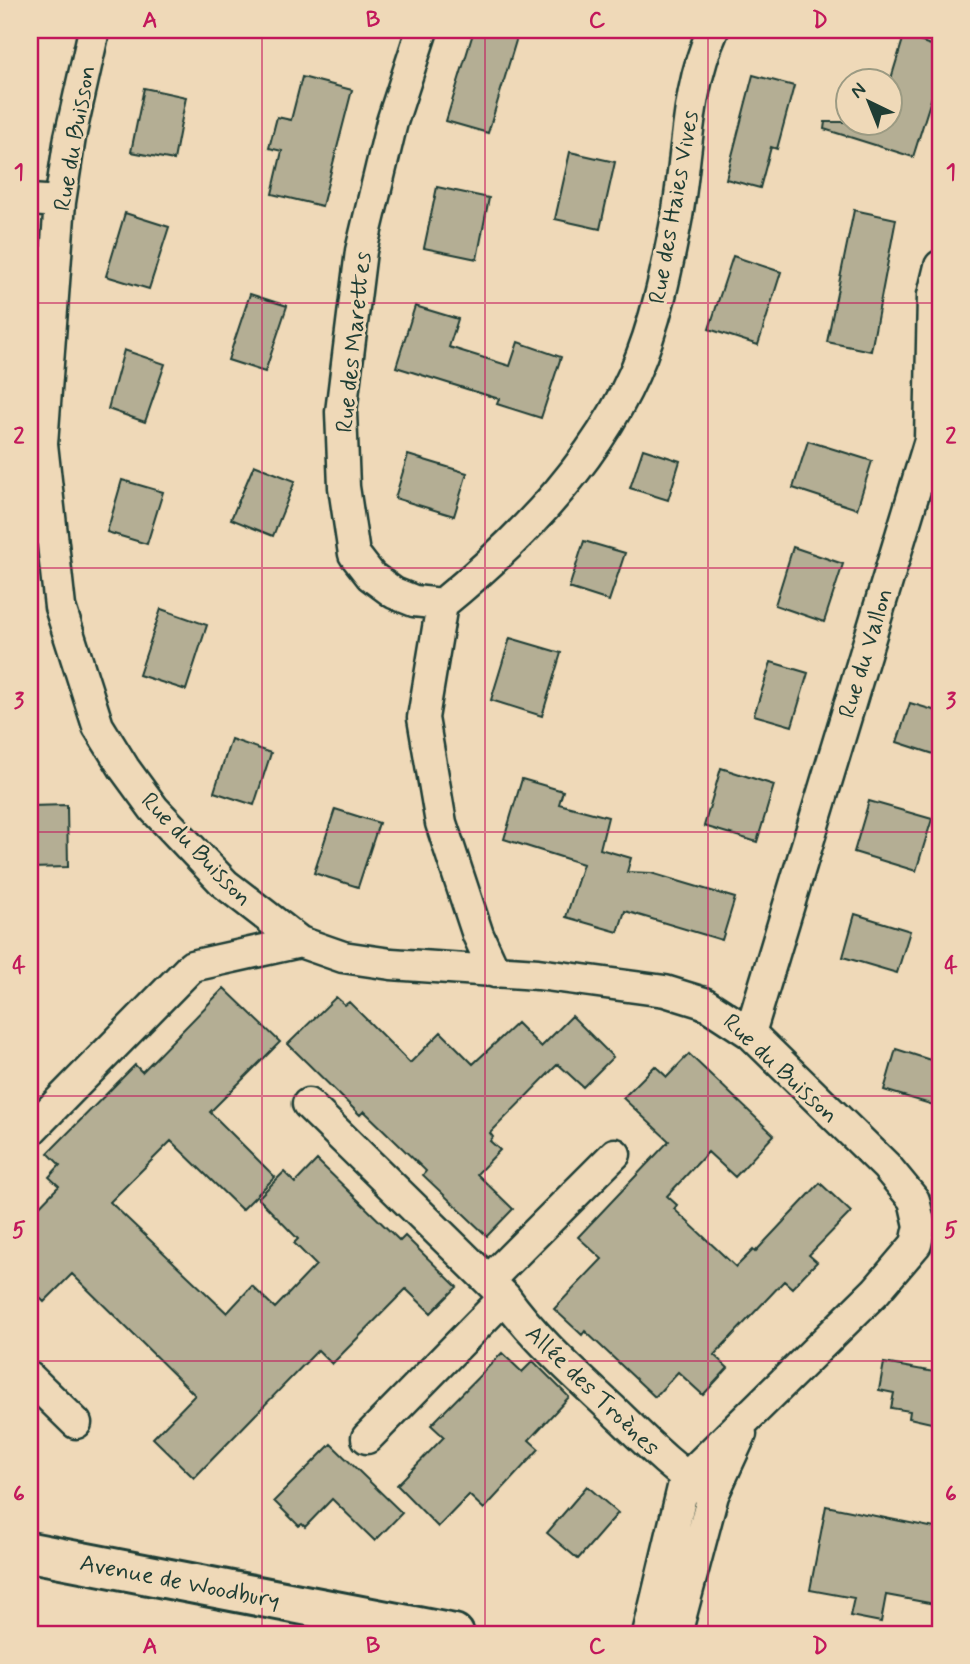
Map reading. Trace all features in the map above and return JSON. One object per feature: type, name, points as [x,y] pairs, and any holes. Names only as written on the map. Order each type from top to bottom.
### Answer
[{"type":"street","name":"Rue du Buisson","points":[[94,30],[71,137],[61,202],[42,444],[60,607],[98,726],[154,809],[226,884],[300,942],[344,957],[537,974],[664,991],[704,1003],[750,1033],[886,1166],[930,1219]]},
{"type":"street","name":"Rue des Marettes","points":[[422,30],[392,122],[361,251],[341,412],[344,487],[354,554],[371,576],[394,593],[414,601],[442,604]]},
{"type":"street","name":"Rue des Haies Vives","points":[[442,604],[484,570],[572,473],[609,420],[634,374],[656,312],[670,253],[680,195],[685,132],[698,62],[713,30]]},
{"type":"street","points":[[30,200],[61,202]]},
{"type":"street","name":"Rue du Vallon","points":[[750,1033],[930,440],[933,295],[940,266]]},
{"type":"street","points":[[442,604],[423,718],[441,823],[478,935],[495,972]]},
{"type":"street","points":[[30,1131],[192,966],[300,942]]},
{"type":"street","name":"Allée des Troènes","points":[[308,1104],[497,1289],[525,1325],[685,1479],[713,1495]]},
{"type":"street","points":[[367,1438],[615,1154]]},
{"type":"street","points":[[648,1634],[685,1479],[747,1421],[876,1291],[916,1244],[930,1219]]},
{"type":"street","points":[[30,1378],[76,1423]]},
{"type":"street","points":[[676,1634],[713,1495],[747,1421]]},
{"type":"street","name":"Avenue de Woodbury","points":[[30,1552],[454,1634]]},
{"type":"building","points":[[474,30],[502,30],[518,34],[488,133],[446,121]]},
{"type":"building","points":[[904,36],[940,48],[940,71],[913,157],[846,136],[904,136],[904,66],[895,66]]},
{"type":"building","points":[[753,75],[794,86],[777,149],[771,147],[760,188],[726,179]]},
{"type":"building","points":[[302,77],[352,90],[322,206],[272,194],[282,151],[269,148],[277,117],[291,120]]},
{"type":"building","points":[[144,88],[186,97],[174,160],[131,152]]},
{"type":"building","points":[[825,122],[834,122],[834,132],[824,129]]},
{"type":"building","points":[[570,152],[615,162],[600,229],[555,219]]},
{"type":"building","points":[[437,187],[489,198],[477,259],[424,248]]},
{"type":"building","points":[[854,210],[896,219],[871,351],[827,342]]},
{"type":"building","points":[[125,213],[169,227],[149,289],[106,276]]},
{"type":"building","points":[[733,256],[781,272],[758,345],[709,329]]},
{"type":"building","points":[[250,294],[287,306],[265,372],[228,360]]},
{"type":"building","points":[[415,306],[458,319],[449,347],[510,366],[518,342],[561,357],[541,418],[497,404],[499,399],[396,367]]},
{"type":"building","points":[[124,350],[165,364],[145,422],[108,409]]},
{"type":"building","points":[[808,441],[872,461],[857,509],[793,488]]},
{"type":"building","points":[[643,449],[680,461],[668,500],[630,488]]},
{"type":"building","points":[[408,455],[467,473],[454,516],[395,498]]},
{"type":"building","points":[[254,465],[295,481],[273,536],[231,519]]},
{"type":"building","points":[[122,480],[163,492],[147,544],[107,532]]},
{"type":"building","points":[[584,541],[625,553],[609,601],[569,588]]},
{"type":"building","points":[[793,547],[843,564],[824,622],[775,605]]},
{"type":"building","points":[[161,609],[207,625],[186,690],[139,675]]},
{"type":"building","points":[[510,638],[561,653],[542,716],[491,700]]},
{"type":"building","points":[[771,662],[808,673],[792,726],[754,715]]},
{"type":"building","points":[[910,703],[940,712],[940,756],[897,742]]},
{"type":"building","points":[[231,739],[271,753],[254,805],[214,792]]},
{"type":"building","points":[[721,768],[774,785],[757,842],[704,826]]},
{"type":"building","points":[[522,779],[563,791],[559,804],[608,817],[600,849],[631,858],[627,872],[651,873],[735,898],[722,940],[625,911],[618,932],[566,917],[583,864],[504,839]]},
{"type":"building","points":[[869,801],[932,819],[916,871],[854,852]]},
{"type":"building","points":[[67,805],[68,867],[30,868],[30,806]]},
{"type":"building","points":[[335,809],[379,823],[358,887],[314,873]]},
{"type":"building","points":[[855,914],[910,931],[897,973],[843,957]]},
{"type":"building","points":[[224,988],[280,1042],[210,1112],[275,1177],[242,1210],[171,1141],[110,1202],[227,1313],[252,1286],[275,1308],[316,1265],[294,1243],[298,1239],[258,1198],[284,1172],[295,1183],[317,1160],[400,1241],[405,1236],[457,1287],[431,1313],[406,1289],[332,1364],[318,1350],[194,1478],[153,1438],[195,1395],[72,1274],[44,1302],[30,1288],[30,1216],[59,1186],[49,1177],[60,1165],[48,1153],[135,1065],[142,1072]]},
{"type":"building","points":[[336,997],[345,1005],[349,1002],[410,1063],[441,1032],[473,1064],[517,1023],[541,1047],[572,1016],[613,1057],[583,1087],[558,1064],[490,1133],[493,1137],[490,1141],[500,1150],[477,1174],[513,1209],[487,1236],[423,1175],[426,1171],[364,1111],[360,1115],[288,1044]]},
{"type":"building","points":[[896,1049],[940,1063],[940,1107],[884,1090]]},
{"type":"building","points":[[689,1054],[774,1135],[735,1177],[708,1152],[667,1196],[677,1205],[674,1209],[736,1267],[753,1250],[755,1252],[820,1183],[851,1212],[809,1255],[817,1262],[792,1288],[784,1281],[714,1355],[728,1368],[703,1395],[678,1372],[655,1397],[585,1331],[582,1335],[554,1309],[602,1259],[578,1237],[669,1141],[623,1098],[655,1066],[667,1077]]},
{"type":"building","points":[[502,1353],[522,1372],[533,1361],[569,1397],[529,1440],[539,1449],[484,1509],[469,1495],[438,1527],[397,1485],[444,1437],[431,1425]]},
{"type":"building","points":[[884,1363],[940,1373],[940,1425],[909,1418],[910,1411],[891,1408],[894,1393],[879,1390]]},
{"type":"building","points":[[331,1444],[402,1513],[375,1541],[332,1499],[305,1527],[302,1524],[299,1526],[274,1501]]},
{"type":"building","points":[[587,1486],[618,1513],[578,1559],[547,1533]]},
{"type":"building","points":[[826,1506],[940,1529],[940,1605],[886,1595],[881,1622],[850,1616],[854,1598],[810,1590]]}]
